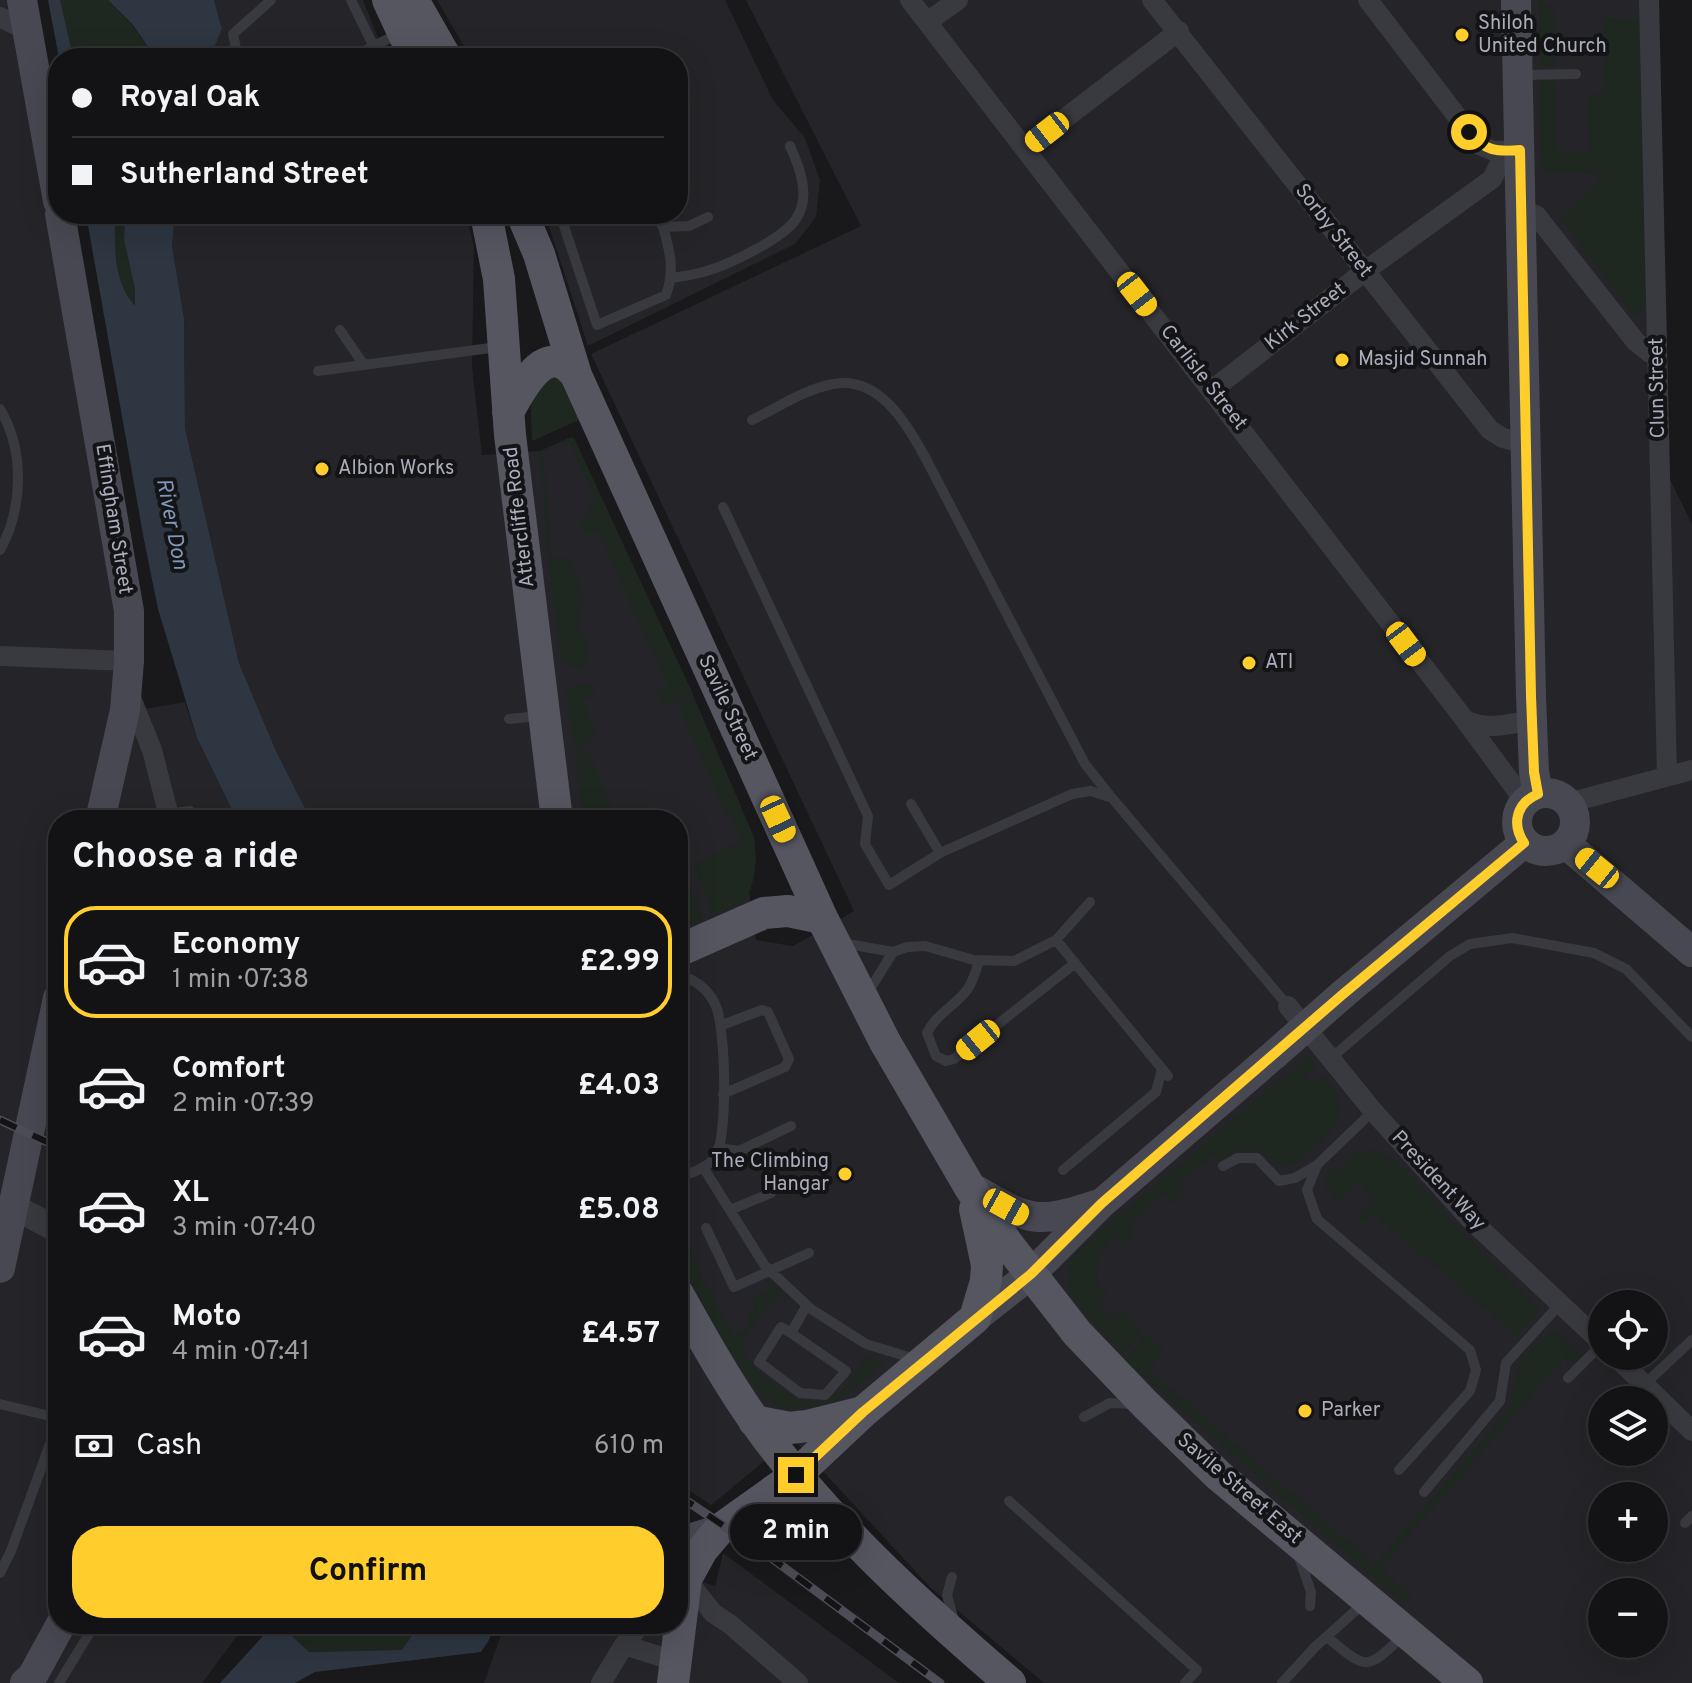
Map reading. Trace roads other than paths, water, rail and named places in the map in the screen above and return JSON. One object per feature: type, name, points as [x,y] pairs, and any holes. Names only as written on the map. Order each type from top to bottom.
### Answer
[{"type":"main road","points":[[22,0],[48,144]]},
{"type":"main road","points":[[388,0],[409,45]]},
{"type":"main road","points":[[413,0],[440,48]]},
{"type":"main road","points":[[1516,0],[1519,75],[1513,150],[1521,215],[1534,772],[1530,800],[1517,825],[1524,843],[1534,849],[1545,852],[1557,850],[1566,844],[1575,828],[1575,819],[1568,803],[1556,794],[1530,800]]},
{"type":"main road","name":"Effingham Street","points":[[62,224],[126,592],[128,675]]},
{"type":"main road","name":"Attercliffe Road","points":[[488,224],[499,279],[508,412],[556,810]]},
{"type":"main road","name":"Savile Street","points":[[526,224],[539,254],[576,375],[829,930],[885,1042],[969,1186],[1031,1274]]},
{"type":"main road","points":[[508,412],[526,380],[537,369],[560,363],[576,375]]},
{"type":"main road","points":[[102,810],[121,731],[128,675]]},
{"type":"main road","points":[[688,1573],[719,1530],[796,1475],[863,1412],[1031,1274],[1102,1203],[1342,995],[1524,843]]},
{"type":"main road","points":[[1566,844],[1692,952]]},
{"type":"main road","points":[[688,947],[764,913],[788,911],[829,930]]},
{"type":"main road","points":[[0,1268],[10,1197],[48,1039]]},
{"type":"main road","points":[[969,1186],[1029,1218],[1062,1217],[1102,1203]]},
{"type":"main road","name":"Savile Street","points":[[969,1186],[987,1265],[986,1281],[975,1318]]},
{"type":"main road","name":"Savile Street East","points":[[1031,1274],[1077,1333],[1218,1475],[1467,1683]]},
{"type":"main road","points":[[688,1311],[754,1421],[796,1475],[853,1538],[1010,1683]]},
{"type":"main road","points":[[754,1421],[790,1428],[863,1412]]},
{"type":"main road","points":[[757,1503],[791,1510],[853,1538]]},
{"type":"main road","points":[[688,1539],[719,1530]]},
{"type":"main road","points":[[25,1683],[32,1677],[56,1634]]},
{"type":"main road","points":[[668,1634],[669,1674]]},
{"type":"street","name":"Carlisle Street","points":[[910,0],[1518,792],[1530,800]]},
{"type":"street","points":[[927,22],[958,0]]},
{"type":"street","name":"Sorby Street","points":[[1152,0],[1490,430],[1503,438],[1527,444]]},
{"type":"street","points":[[1368,0],[1479,145],[1494,151],[1513,150]]},
{"type":"street","name":"Clun Street","points":[[1649,0],[1657,354],[1684,773]]},
{"type":"street","points":[[0,17],[28,31]]},
{"type":"street","points":[[1025,149],[1179,31]]},
{"type":"street","name":"Kirk Street","points":[[1212,390],[1365,271],[1492,179],[1513,150]]},
{"type":"street","points":[[1521,215],[1536,215],[1636,342],[1650,353],[1657,354]]},
{"type":"street","points":[[0,656],[128,675]]},
{"type":"street","name":"Effingham Street","points":[[128,675],[167,810]]},
{"type":"street","points":[[1465,720],[1495,727],[1532,720]]},
{"type":"street","points":[[1568,803],[1684,773]]},
{"type":"street","name":"President Way","points":[[1288,1006],[1373,1111],[1471,1220],[1588,1331]]},
{"type":"street","points":[[10,1197],[48,1223]]},
{"type":"street","points":[[1630,1370],[1692,1431]]},
{"type":"street","points":[[688,1589],[798,1683]]},
{"type":"street","points":[[688,1620],[713,1613]]},
{"type":"street","points":[[601,1683],[633,1634]]},
{"type":"street","points":[[624,1645],[669,1674]]},
{"type":"lane","points":[[236,48],[233,34],[271,0]]},
{"type":"lane","points":[[351,0],[373,45]]},
{"type":"lane","points":[[368,48],[373,45],[409,45]]},
{"type":"lane","points":[[1519,75],[1576,74]]},
{"type":"lane","points":[[672,278],[706,272],[757,248],[784,231],[796,219],[802,205],[803,188],[790,146]]},
{"type":"lane","points":[[663,227],[689,226],[708,217]]},
{"type":"lane","points":[[563,224],[597,325],[666,295],[672,278],[671,257],[661,224]]},
{"type":"lane","points":[[340,330],[364,365]]},
{"type":"lane","points":[[318,371],[473,348],[504,347]]},
{"type":"lane","points":[[752,420],[808,392],[834,383],[856,385],[891,405],[906,422],[919,445],[1085,764],[1288,1006]]},
{"type":"lane","points":[[0,409],[11,436],[19,491],[11,530],[0,550]]},
{"type":"lane","points":[[723,507],[868,816],[865,844],[889,885],[940,853],[1072,794],[1091,791],[1112,798]]},
{"type":"lane","points":[[509,719],[545,716]]},
{"type":"lane","points":[[911,804],[940,853]]},
{"type":"lane","points":[[864,998],[893,952],[925,946],[979,961],[1014,961],[1056,940],[1090,902]]},
{"type":"lane","points":[[829,930],[893,952]]},
{"type":"lane","points":[[1330,1059],[1450,956],[1470,944],[1501,938],[1594,953],[1626,969],[1692,1037]]},
{"type":"lane","points":[[1056,940],[1165,1072],[1156,1092],[1063,1170]]},
{"type":"lane","points":[[979,961],[966,992],[932,1022],[927,1033],[936,1056],[946,1061],[954,1059],[1074,964]]},
{"type":"lane","points":[[688,979],[702,986],[716,1004],[722,1025],[723,1094],[715,1158],[688,1174]]},
{"type":"lane","points":[[722,1025],[762,1010],[768,1012],[789,1059],[785,1067],[723,1094]]},
{"type":"lane","points":[[1223,1166],[1238,1158],[1257,1158],[1279,1181],[1295,1178],[1317,1165],[1373,1111]]},
{"type":"lane","points":[[718,1148],[739,1151],[791,1126]]},
{"type":"lane","points":[[1317,1165],[1307,1190],[1317,1219],[1470,1350],[1476,1370],[1470,1391],[1399,1470]]},
{"type":"lane","points":[[703,1167],[768,1269],[807,1305],[866,1344],[925,1361]]},
{"type":"lane","points":[[730,1210],[771,1193]]},
{"type":"lane","points":[[706,1228],[734,1287],[809,1253]]},
{"type":"lane","points":[[1424,1492],[1500,1401],[1506,1363],[1560,1304]]},
{"type":"lane","points":[[791,1333],[807,1305]]},
{"type":"lane","points":[[781,1327],[791,1333],[846,1371],[825,1395],[800,1393],[759,1362],[781,1327]]},
{"type":"lane","points":[[1645,1384],[1692,1340]]},
{"type":"lane","points":[[1568,1378],[1588,1358]]},
{"type":"lane","points":[[1084,1417],[1110,1403],[1145,1404]]},
{"type":"lane","points":[[0,1404],[48,1417]]},
{"type":"lane","points":[[0,1573],[48,1448]]},
{"type":"lane","points":[[1009,1501],[1197,1670],[1185,1683]]},
{"type":"lane","points":[[1291,1536],[1311,1592],[1310,1606]]},
{"type":"lane","points":[[952,1577],[947,1595],[958,1638]]},
{"type":"lane","points":[[1282,1683],[1367,1600]]},
{"type":"lane","points":[[1327,1637],[1357,1662],[1367,1663],[1379,1658],[1407,1633]]},
{"type":"lane","points":[[59,1683],[89,1634]]},
{"type":"water","points":[[48,0],[60,0],[71,48],[57,48]]},
{"type":"water","points":[[108,0],[214,0],[222,29],[214,48],[149,48],[132,24]]},
{"type":"water","name":"River Don","points":[[88,224],[115,224],[119,274],[135,306],[135,289],[124,240],[125,224],[174,224],[172,246],[184,318],[185,428],[239,663],[276,751],[306,810],[232,810],[197,738],[158,609]]},
{"type":"water","points":[[265,1634],[293,1634],[309,1652],[402,1650],[413,1634],[491,1634],[481,1652],[315,1672],[295,1683],[220,1683]]},
{"type":"railway","points":[[0,1120],[48,1142]]},
{"type":"railway","points":[[688,1502],[770,1557],[940,1683]]},
{"type":"place","name":"Shiloh United Church","points":[[1462,35]]},
{"type":"place","name":"Masjid Sunnah","points":[[1342,360]]},
{"type":"place","name":"Albion Works","points":[[322,469]]},
{"type":"place","name":"ATI","points":[[1249,663]]},
{"type":"place","name":"The Climbing Hangar","points":[[845,1174]]},
{"type":"place","name":"Parker","points":[[1305,1411]]}]
